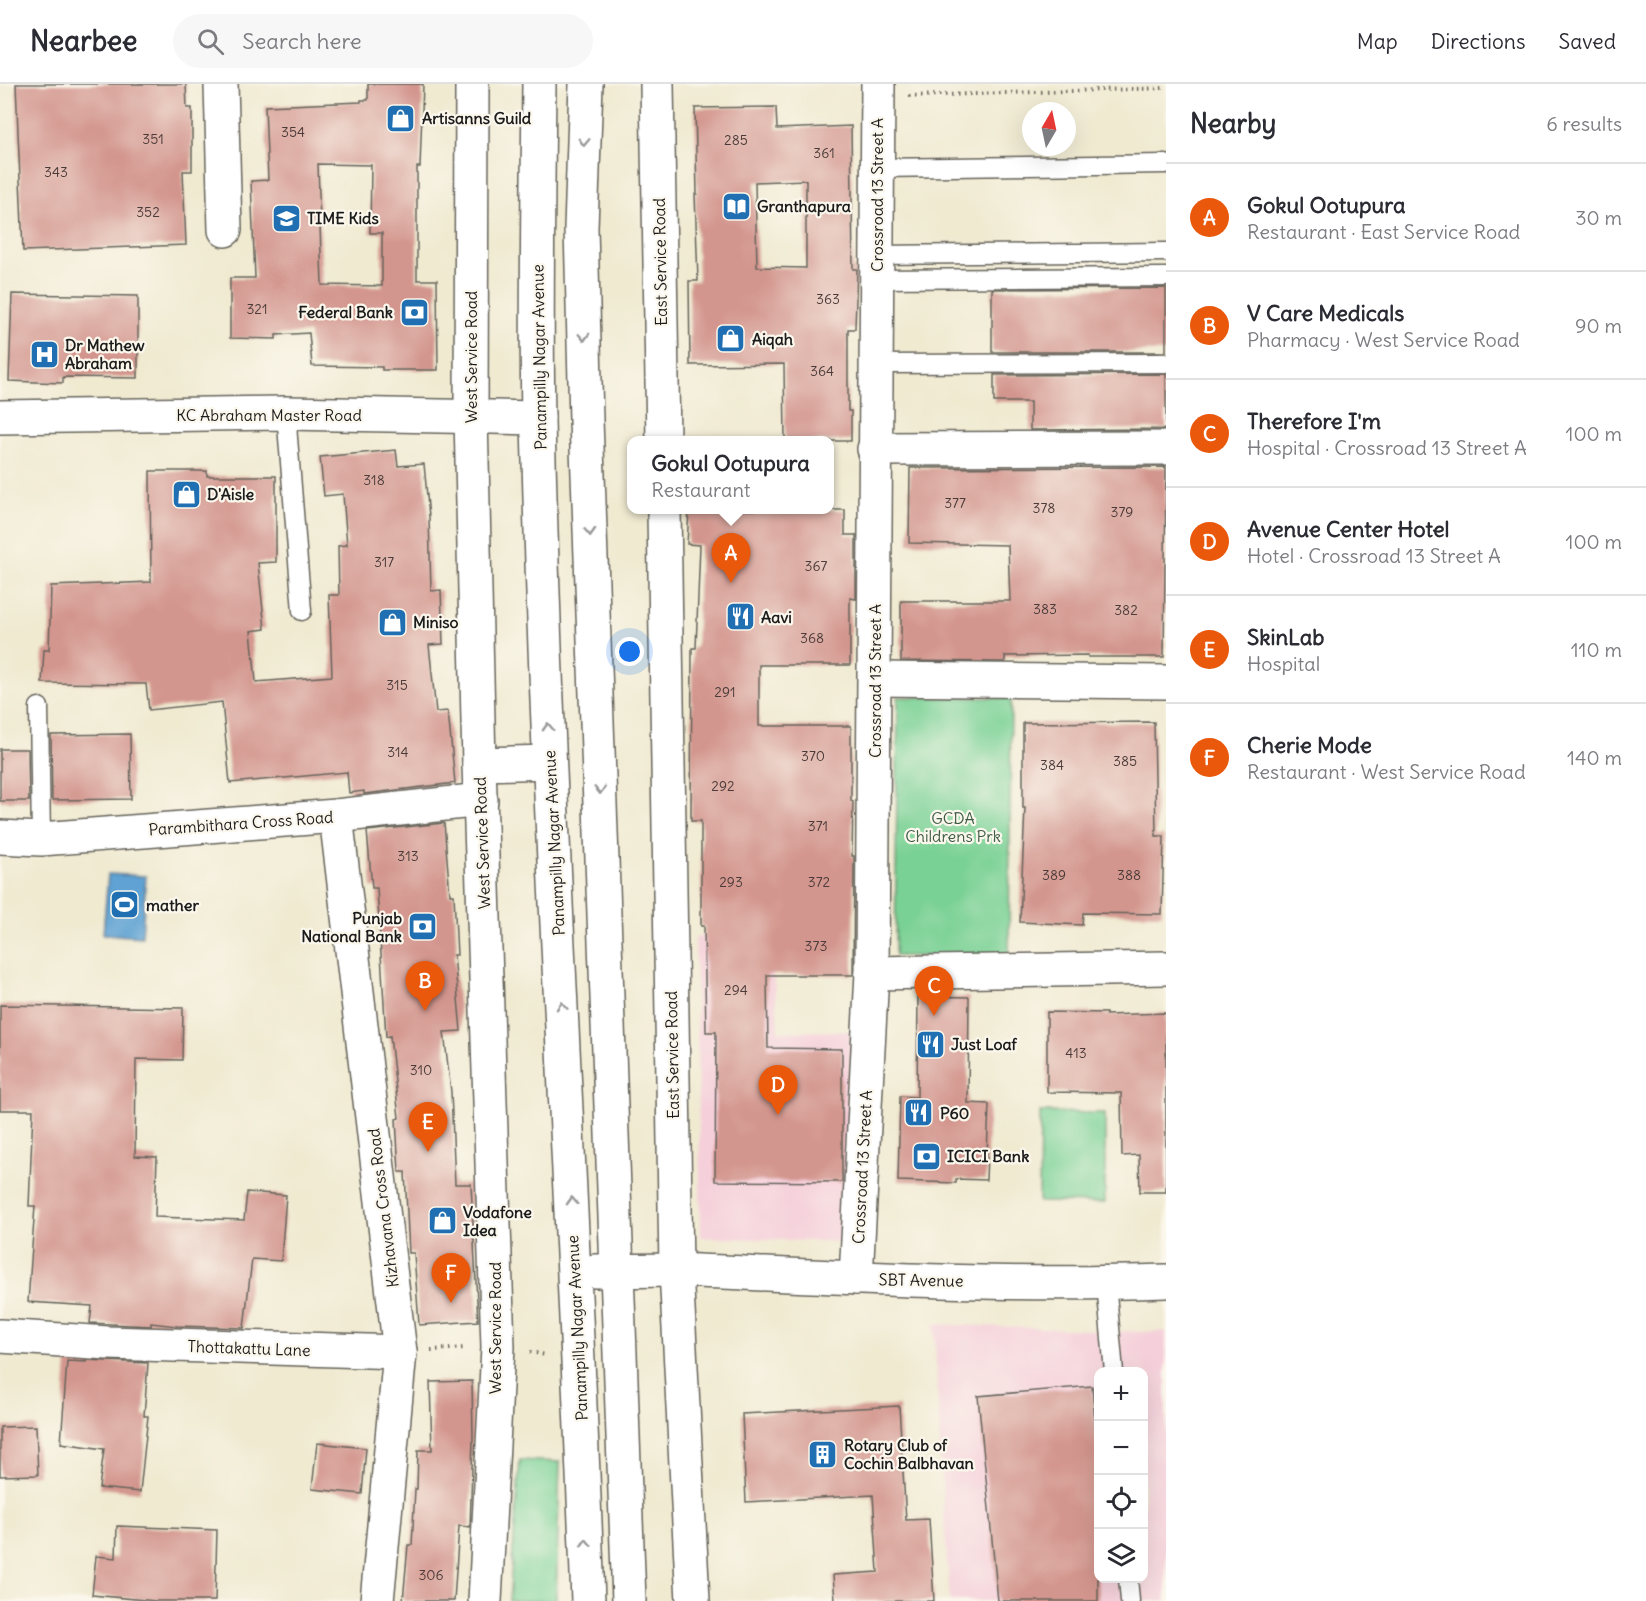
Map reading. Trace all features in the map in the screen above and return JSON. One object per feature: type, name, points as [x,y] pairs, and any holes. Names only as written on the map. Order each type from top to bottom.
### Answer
[{"type":"street","points":[[221,84],[225,230]]},
{"type":"street","name":"West Service Road","points":[[472,84],[471,417],[479,764],[498,1347],[484,1601]]},
{"type":"street","name":"Panampilly Nagar Avenue","points":[[539,84],[538,418],[549,762],[580,1360],[588,1601]]},
{"type":"street","points":[[586,84],[581,228],[586,420],[629,1601]]},
{"type":"street","name":"East Service Road","points":[[657,84],[663,436]]},
{"type":"street","name":"Crossroad 13 Street A","points":[[856,1278],[872,973],[878,90]]},
{"type":"street","name":"KC Abraham Master Road","points":[[0,417],[286,413],[538,418]]},
{"type":"street","points":[[874,449],[1166,448]]},
{"type":"street","name":"East Service Road","points":[[664,514],[676,1270],[693,1601]]},
{"type":"street","points":[[875,679],[1166,682]]},
{"type":"street","points":[[479,764],[549,762]]},
{"type":"street","name":"Parambithara Cross Road","points":[[0,837],[41,838],[336,816],[481,800]]},
{"type":"street","name":"Kizhavana Cross Road","points":[[336,816],[400,1352],[377,1601]]},
{"type":"street","points":[[872,973],[1166,968]]},
{"type":"street","name":"SBT Avenue","points":[[575,1270],[676,1270],[856,1278],[1107,1283],[1166,1281]]},
{"type":"street","name":"Thottakattu Lane","points":[[0,1336],[108,1343],[400,1352]]},
{"type":"lane","points":[[877,168],[1166,164]]},
{"type":"lane","points":[[877,267],[1166,252]]},
{"type":"lane","points":[[877,267],[1166,277]]},
{"type":"lane","points":[[877,364],[1166,363]]},
{"type":"lane","points":[[286,413],[302,610]]},
{"type":"lane","points":[[39,707],[41,838]]},
{"type":"lane","points":[[1107,1283],[1114,1367]]},
{"type":"lane","points":[[1128,1583],[1130,1601]]},
{"type":"path","points":[[878,90],[1166,88]]},
{"type":"path","points":[[400,1352],[498,1347],[580,1360]]},
{"type":"shaded area","points":[[769,931],[779,1032],[851,1031],[846,1242],[701,1237],[695,937]]},
{"type":"shaded area","points":[[934,1324],[1166,1331],[1166,1601],[950,1601]]},
{"type":"green space","name":"GCDA Childrens Prk","points":[[898,697],[1011,698],[1009,957],[895,956]]},
{"type":"green space","points":[[1040,1112],[1105,1113],[1105,1203],[1039,1202]]},
{"type":"green space","points":[[520,1460],[560,1462],[556,1601],[509,1601]]},
{"type":"water","name":"mather","points":[[108,874],[146,876],[142,937],[103,934]]},
{"type":"building","points":[[16,84],[186,84],[187,108],[192,108],[192,171],[183,171],[186,245],[23,251]]},
{"type":"building","points":[[368,84],[423,84],[420,167],[417,167],[417,280],[437,280],[438,370],[312,366],[309,333],[276,335],[276,339],[230,338],[230,278],[255,278],[251,181],[268,180],[265,106],[368,100]],"holes":[[[318,164],[371,165],[370,233],[382,233],[382,286],[322,285]]]},
{"type":"building","points":[[776,107],[777,129],[851,126],[853,269],[857,269],[855,329],[848,329],[848,411],[851,411],[851,441],[834,441],[834,436],[785,436],[784,364],[690,365],[689,281],[698,281],[695,194],[697,194],[695,108]],"holes":[[[806,180],[806,268],[757,267],[755,182]]]},
{"type":"building","points":[[1166,288],[1166,352],[992,352],[992,289]]},
{"type":"building","points":[[12,294],[138,296],[138,378],[63,377],[63,383],[9,381]]},
{"type":"building","points":[[1166,374],[1166,429],[1030,430],[1030,402],[994,402],[994,375]]},
{"type":"building","points":[[396,450],[398,466],[424,464],[429,517],[431,591],[441,590],[443,644],[429,645],[436,712],[448,711],[455,783],[364,794],[364,791],[349,793],[347,772],[230,783],[222,702],[149,710],[146,684],[42,683],[44,650],[49,650],[51,586],[151,582],[150,471],[207,471],[207,476],[276,476],[276,562],[258,563],[265,629],[251,631],[256,682],[332,676],[329,595],[339,595],[338,546],[347,545],[343,494],[324,496],[320,457]]},
{"type":"building","points":[[1166,467],[1164,657],[1005,656],[1005,662],[901,661],[901,601],[1010,601],[1008,545],[909,543],[910,468]]},
{"type":"building","points":[[834,510],[845,510],[845,535],[856,535],[856,599],[850,598],[850,665],[759,665],[759,726],[851,726],[852,856],[854,856],[853,975],[767,975],[768,1048],[842,1049],[842,1182],[715,1181],[716,1032],[706,1032],[704,926],[701,926],[701,821],[691,821],[692,648],[696,648],[700,545],[687,544],[689,514],[834,514]]},
{"type":"building","points":[[1154,722],[1156,836],[1164,836],[1162,914],[1083,913],[1082,925],[1020,922],[1025,808],[1023,808],[1023,723]]},
{"type":"building","points":[[130,734],[131,799],[52,800],[51,735]]},
{"type":"building","points":[[0,749],[28,749],[29,801],[0,801]]},
{"type":"building","points":[[444,823],[450,895],[454,895],[457,955],[454,955],[461,1031],[444,1032],[451,1092],[455,1184],[471,1184],[478,1321],[419,1325],[414,1253],[409,1253],[405,1172],[399,1172],[396,1119],[399,1118],[390,1036],[386,1037],[377,888],[372,888],[367,831]]},
{"type":"building","points":[[918,996],[969,997],[968,1103],[989,1104],[986,1180],[956,1179],[956,1183],[898,1181],[900,1096],[917,1097]]},
{"type":"building","points":[[0,1005],[183,1008],[182,1060],[136,1059],[135,1156],[157,1157],[155,1217],[244,1220],[247,1192],[286,1195],[281,1261],[252,1259],[244,1328],[151,1323],[151,1326],[90,1323],[92,1306],[28,1302],[35,1206],[29,1206],[33,1110],[0,1110]]},
{"type":"building","points":[[1047,1012],[1106,1013],[1106,1015],[1166,1013],[1166,1192],[1140,1192],[1139,1155],[1122,1156],[1121,1093],[1047,1092]]},
{"type":"building","points":[[86,1360],[148,1363],[144,1416],[148,1416],[140,1492],[99,1488],[104,1449],[61,1443],[67,1361],[86,1362]]},
{"type":"building","points":[[472,1381],[470,1527],[459,1526],[454,1601],[403,1601],[408,1545],[412,1545],[418,1450],[432,1450],[430,1382]]},
{"type":"building","points":[[1092,1386],[1094,1583],[1098,1583],[1098,1601],[998,1601],[978,1396]]},
{"type":"building","name":"Rotary Club of Cochin Balbhavan","points":[[899,1406],[906,1520],[929,1519],[934,1601],[835,1601],[833,1575],[878,1572],[873,1495],[746,1502],[742,1414]]},
{"type":"building","points":[[36,1426],[38,1475],[0,1476],[0,1427]]},
{"type":"building","points":[[317,1443],[366,1448],[362,1494],[312,1489]]},
{"type":"building","points":[[117,1526],[217,1530],[215,1601],[156,1601],[92,1595],[96,1556],[116,1558]]},
{"type":"place","name":"Artisanns Guild","points":[[401,118]]},
{"type":"place","name":"Granthapura","points":[[736,206]]},
{"type":"place","name":"TIME Kids","points":[[286,218]]},
{"type":"place","name":"Federal Bank","points":[[414,312]]},
{"type":"place","name":"Aiqah","points":[[731,339]]},
{"type":"place","name":"Dr Mathew Abraham","points":[[44,354]]},
{"type":"place","name":"D'Aisle","points":[[186,494]]},
{"type":"place","name":"Gokul Ootupura","points":[[731,583]]},
{"type":"place","name":"Aavi","points":[[740,617]]},
{"type":"place","name":"Miniso","points":[[392,622]]},
{"type":"place","name":"mather","points":[[125,905]]},
{"type":"place","name":"Punjab National Bank","points":[[423,927]]},
{"type":"place","name":"V Care Medicals","points":[[425,1011]]},
{"type":"place","name":"Therefore I'm","points":[[934,1016]]},
{"type":"place","name":"Just Loaf","points":[[930,1044]]},
{"type":"place","name":"P60","points":[[919,1113]]},
{"type":"place","name":"Avenue Center Hotel","points":[[778,1115]]},
{"type":"place","name":"SkinLab","points":[[428,1152]]},
{"type":"place","name":"ICICI Bank","points":[[926,1156]]},
{"type":"place","name":"Vodafone Idea","points":[[442,1221]]},
{"type":"place","name":"Cherie Mode","points":[[451,1303]]},
{"type":"place","name":"Rotary Club of Cochin Balbhavan","points":[[823,1454]]}]
